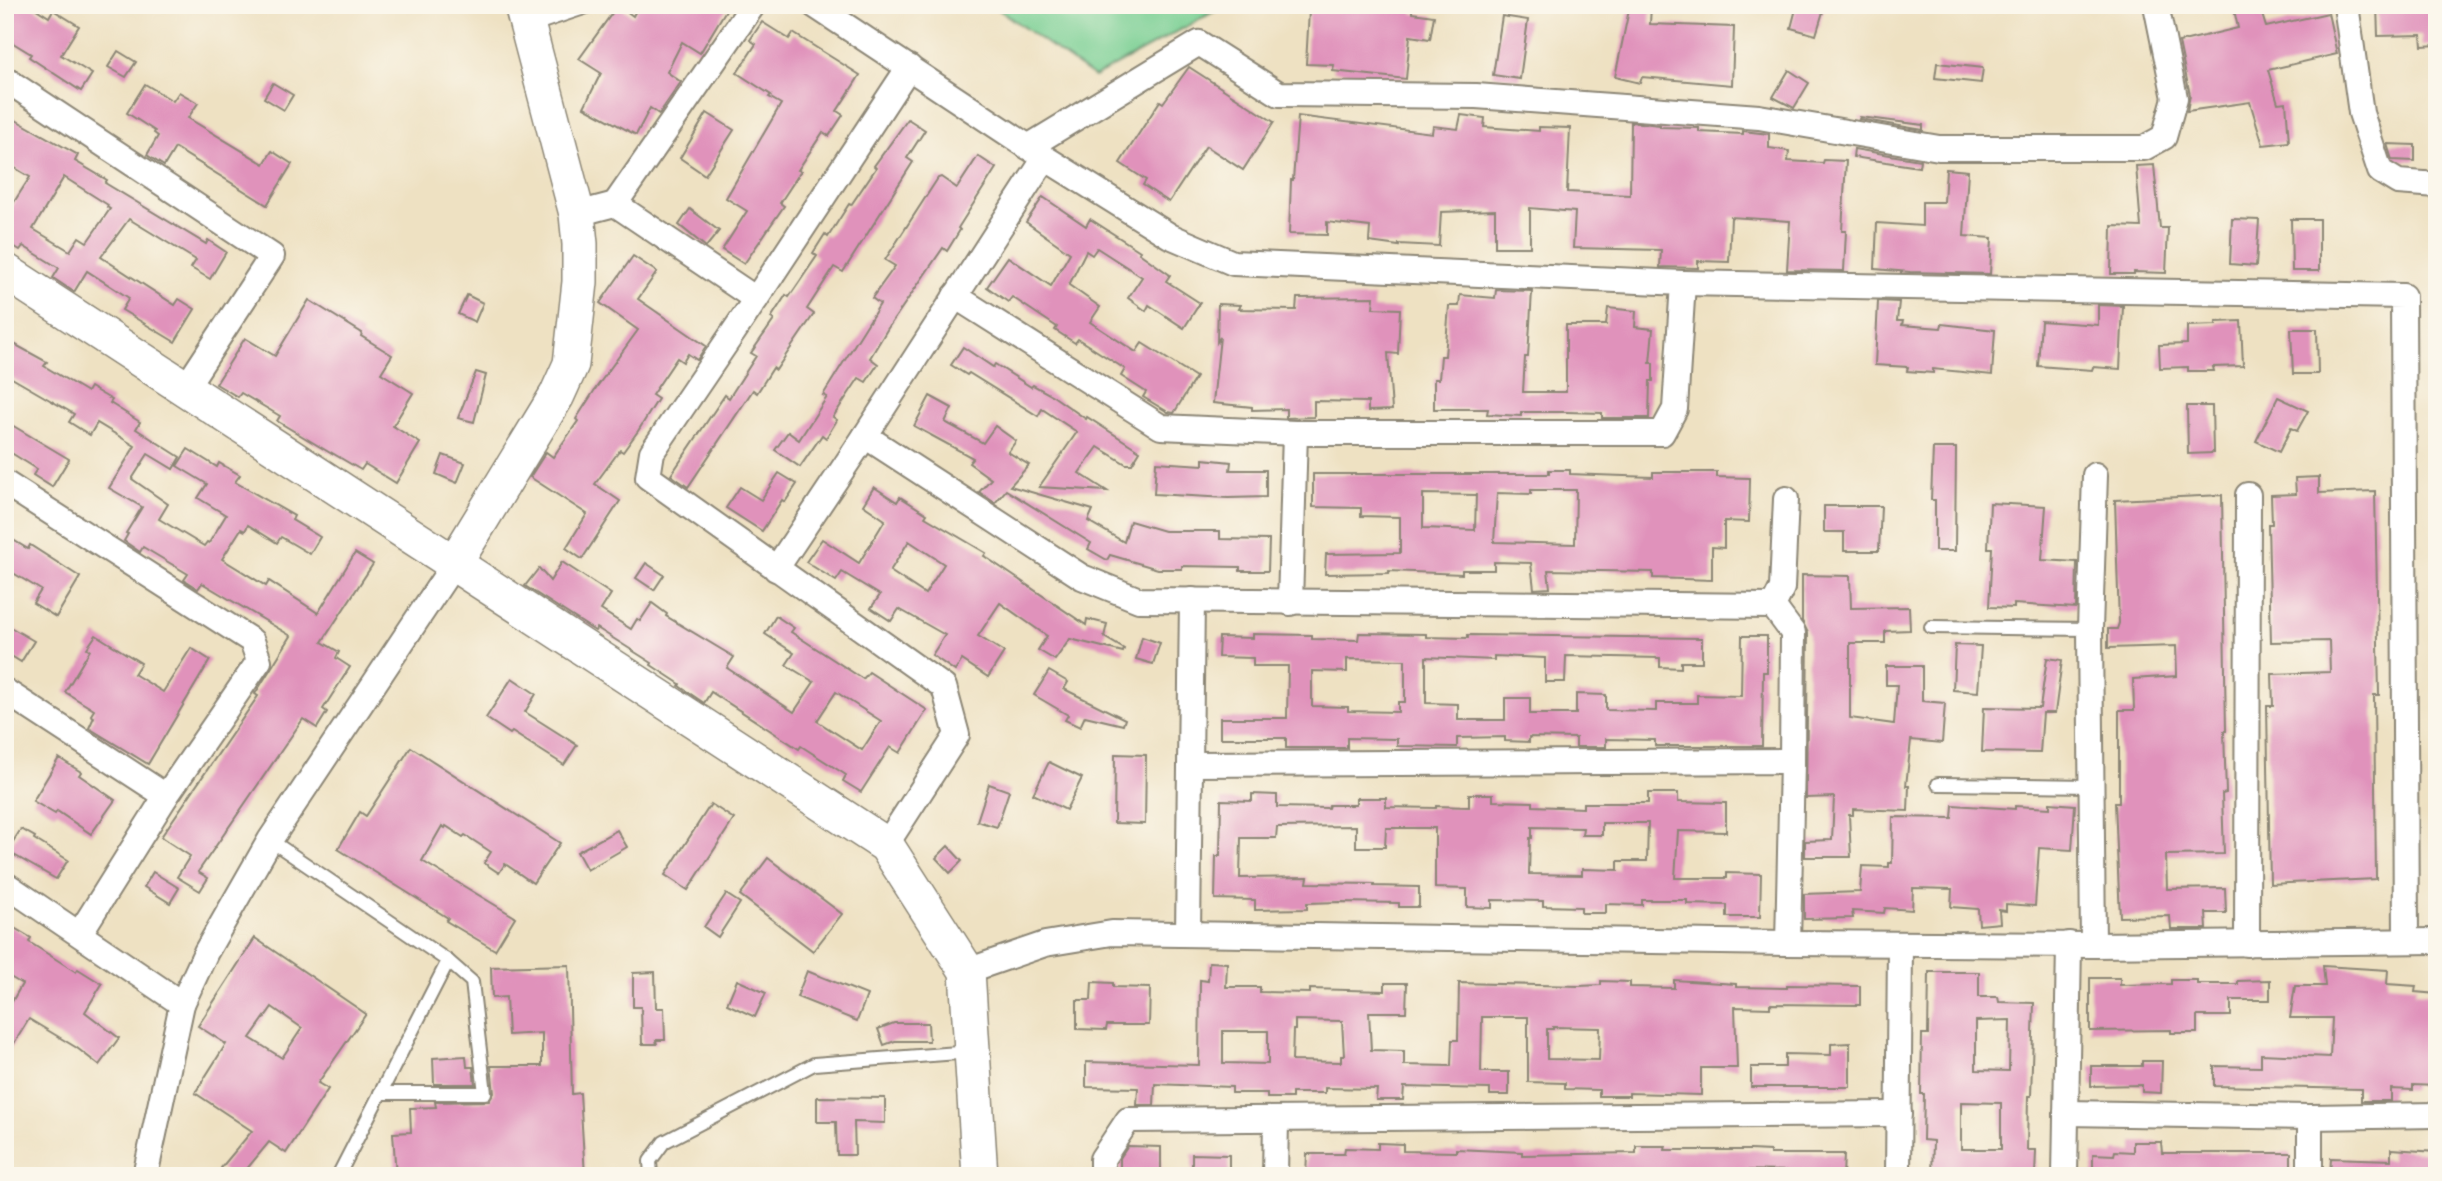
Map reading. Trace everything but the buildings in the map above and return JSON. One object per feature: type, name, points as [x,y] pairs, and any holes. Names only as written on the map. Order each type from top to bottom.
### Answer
[{"type":"street","points":[[577,214],[615,204],[753,5]]},
{"type":"street","points":[[814,5],[1036,153],[1170,236],[1233,263],[1683,283],[2403,296],[2406,941]]},
{"type":"street","points":[[776,569],[956,296],[1036,153],[1199,43],[1279,94],[1476,96],[1759,117],[1938,148],[2144,148],[2164,137],[2175,98],[2156,5]]},
{"type":"street","points":[[2346,5],[2361,113],[2380,171],[2398,182],[2437,185]]},
{"type":"street","points":[[145,1176],[181,1004],[206,952],[270,840],[454,565],[557,395],[571,364],[580,282],[577,214],[525,16]]},
{"type":"street","points":[[886,845],[957,735],[944,687],[648,477],[652,452],[909,67]]},
{"type":"street","points":[[5,79],[272,256],[186,387]]},
{"type":"street","points":[[615,204],[756,299]]},
{"type":"street","points":[[5,271],[886,845],[967,971],[980,1176]]},
{"type":"street","points":[[956,296],[1161,426],[1294,433],[1662,433],[1675,409],[1683,283]]},
{"type":"street","points":[[1290,603],[1294,433]]},
{"type":"street","points":[[865,436],[1082,577],[1139,600],[1773,606]]},
{"type":"street","points":[[2065,1176],[2066,1113],[2081,945],[2091,786],[2090,629],[2095,475]]},
{"type":"street","points":[[5,483],[252,641],[258,660],[166,796],[80,933]]},
{"type":"street","points":[[2247,944],[2248,495]]},
{"type":"street","points":[[1773,606],[1782,587],[1786,499]]},
{"type":"street","points":[[1188,933],[1192,600]]},
{"type":"street","points":[[1773,606],[1793,633],[1788,943]]},
{"type":"street","points":[[5,691],[166,796]]},
{"type":"street","points":[[1191,764],[1792,761]]},
{"type":"street","points":[[5,884],[181,1004]]},
{"type":"street","points":[[967,971],[1045,944],[1112,933],[1900,944],[2437,941]]},
{"type":"street","points":[[1898,1176],[1900,944]]},
{"type":"street","points":[[2066,1113],[2311,1117],[2437,1115]]},
{"type":"street","points":[[1102,1176],[1102,1159],[1128,1120],[1899,1114]]},
{"type":"street","points":[[2310,1176],[2311,1117]]},
{"type":"street","points":[[1275,1176],[1276,1119]]},
{"type":"lane","points":[[525,16],[593,5]]},
{"type":"lane","points":[[1931,627],[2090,629]]},
{"type":"lane","points":[[1938,784],[2091,786]]},
{"type":"lane","points":[[270,840],[448,961],[472,982],[485,1093],[380,1093]]},
{"type":"lane","points":[[338,1176],[448,961]]},
{"type":"lane","points":[[650,1176],[650,1161],[664,1142],[814,1064],[971,1052]]},
{"type":"green space","points":[[992,5],[1226,5],[1094,77]]}]
